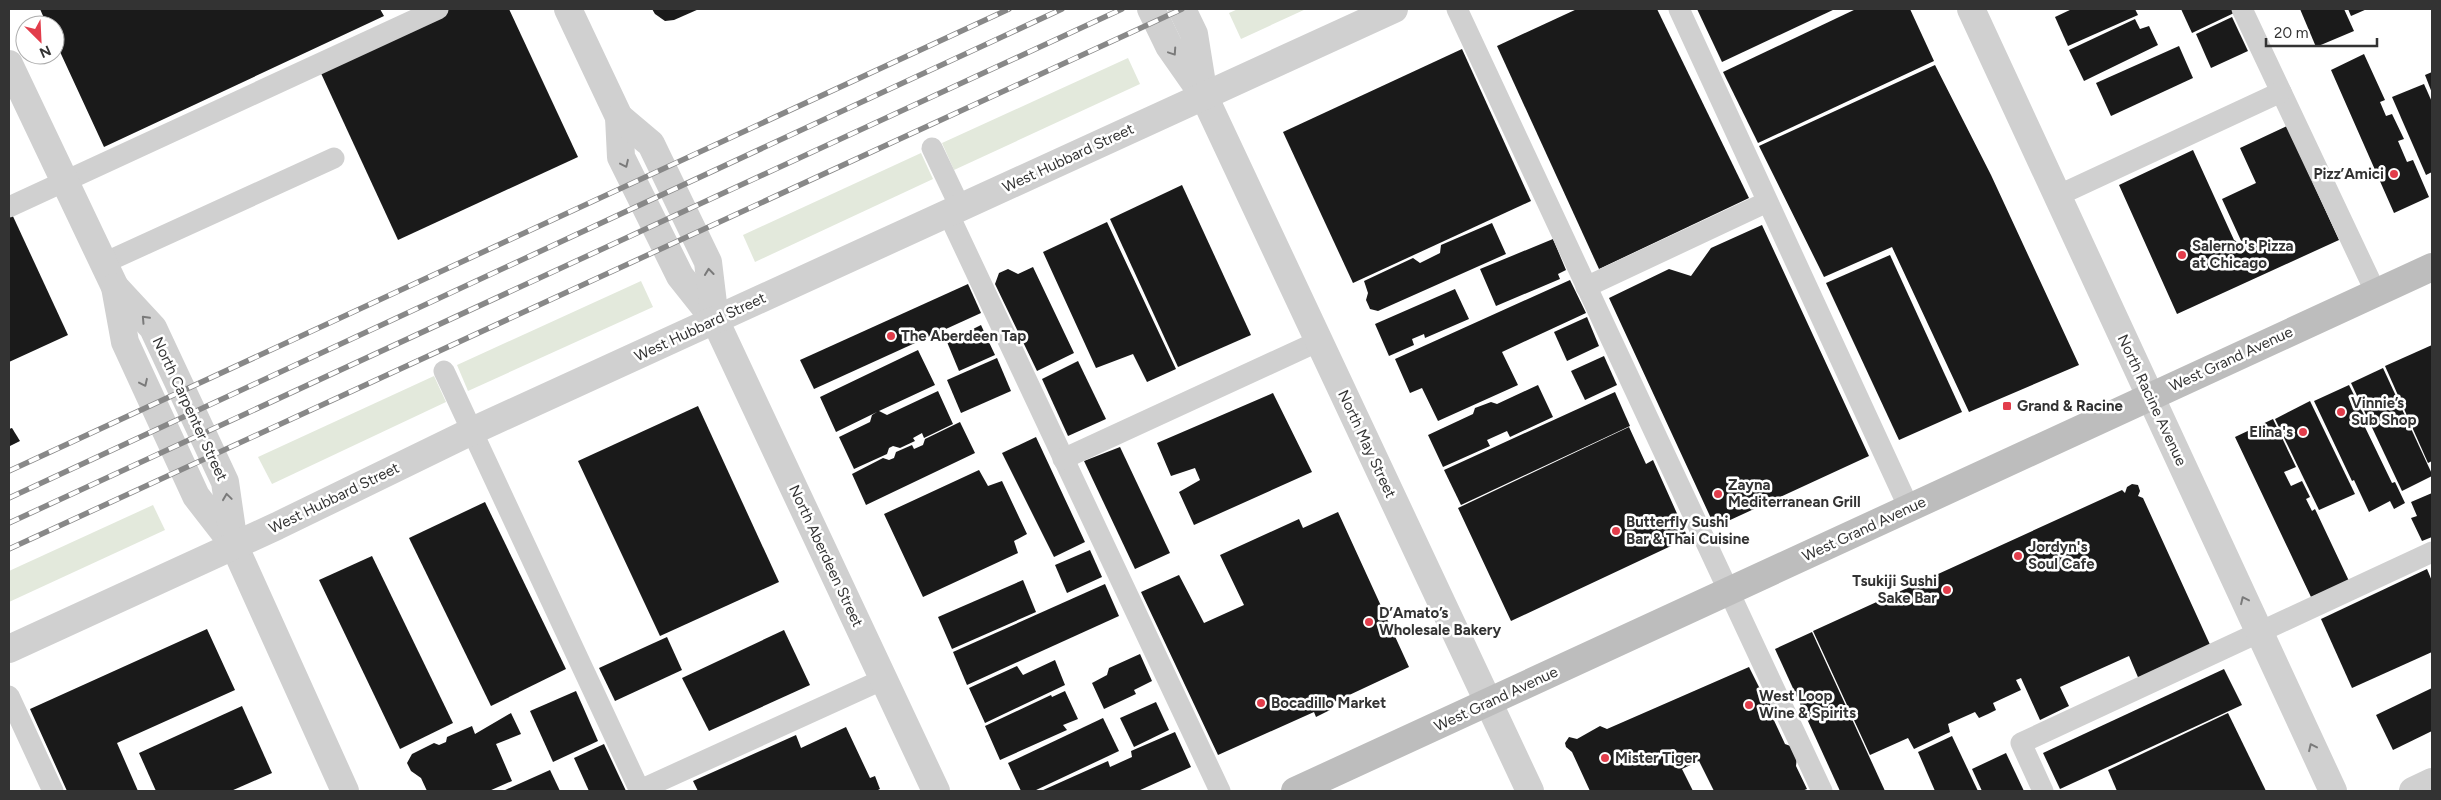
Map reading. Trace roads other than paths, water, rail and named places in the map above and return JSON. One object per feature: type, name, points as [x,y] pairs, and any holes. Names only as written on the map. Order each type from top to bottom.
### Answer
[{"type":"main road","name":"West Grand Avenue","points":[[1295,791],[2432,267]]},
{"type":"street","name":"North Aberdeen Street","points":[[568,9],[619,117],[650,144],[708,262],[715,320],[936,791]]},
{"type":"street","name":"North May Street","points":[[1151,9],[1169,46],[1204,96],[1530,791]]},
{"type":"street","name":"North May Street","points":[[1182,9],[1194,34],[1204,96]]},
{"type":"street","name":"West Hubbard Street","points":[[9,649],[234,546],[470,432],[1394,9]]},
{"type":"street","name":"North Racine Avenue","points":[[1971,9],[2333,791]]},
{"type":"street","name":"North Carpenter Street","points":[[9,64],[109,275],[153,328],[221,473],[225,482],[234,546],[345,791]]},
{"type":"street","points":[[2413,791],[2432,782]]},
{"type":"lane","points":[[9,207],[438,9]]},
{"type":"lane","points":[[1457,9],[1822,791]]},
{"type":"lane","points":[[1679,9],[1909,508]]},
{"type":"lane","points":[[2242,9],[2376,292]]},
{"type":"lane","points":[[2058,196],[2282,92]]},
{"type":"lane","points":[[932,148],[954,210],[1063,459],[1220,791]]},
{"type":"lane","points":[[109,275],[334,158]]},
{"type":"lane","points":[[1586,287],[1768,202]]},
{"type":"lane","points":[[1063,459],[1319,340]]},
{"type":"lane","points":[[444,371],[470,432],[640,791],[884,679]]},
{"type":"lane","points":[[2043,791],[2021,743],[2432,552]]},
{"type":"lane","points":[[9,696],[53,791]]},
{"type":"railway","points":[[9,471],[1009,9]]},
{"type":"railway","points":[[9,498],[1062,9]]},
{"type":"railway","points":[[9,523],[1122,9]]},
{"type":"railway","points":[[9,549],[1182,9]]},
{"type":"place","name":"Pizz’Amici","points":[[2394,174]]},
{"type":"place","name":"Salerno's Pizza at Chicago","points":[[2182,255]]},
{"type":"place","name":"The Aberdeen Tap","points":[[891,336]]},
{"type":"place","name":"Grand & Racine","points":[[2007,406]]},
{"type":"place","name":"Vinnie’s Sub Shop","points":[[2341,412]]},
{"type":"place","name":"Elina's","points":[[2303,432]]},
{"type":"place","name":"Zayna Mediterranean Grill","points":[[1718,494]]},
{"type":"place","name":"Butterfly Sushi Bar & Thai Cuisine","points":[[1616,531]]},
{"type":"place","name":"Jordyn's Soul Cafe","points":[[2018,556]]},
{"type":"place","name":"Tsukiji Sushi Sake Bar","points":[[1947,590]]},
{"type":"place","name":"D’Amato’s Wholesale Bakery","points":[[1369,622]]},
{"type":"place","name":"Bocadillo Market","points":[[1261,703]]},
{"type":"place","name":"West Loop Wine & Spirits","points":[[1749,705]]},
{"type":"place","name":"Mister Tiger","points":[[1605,758]]}]
